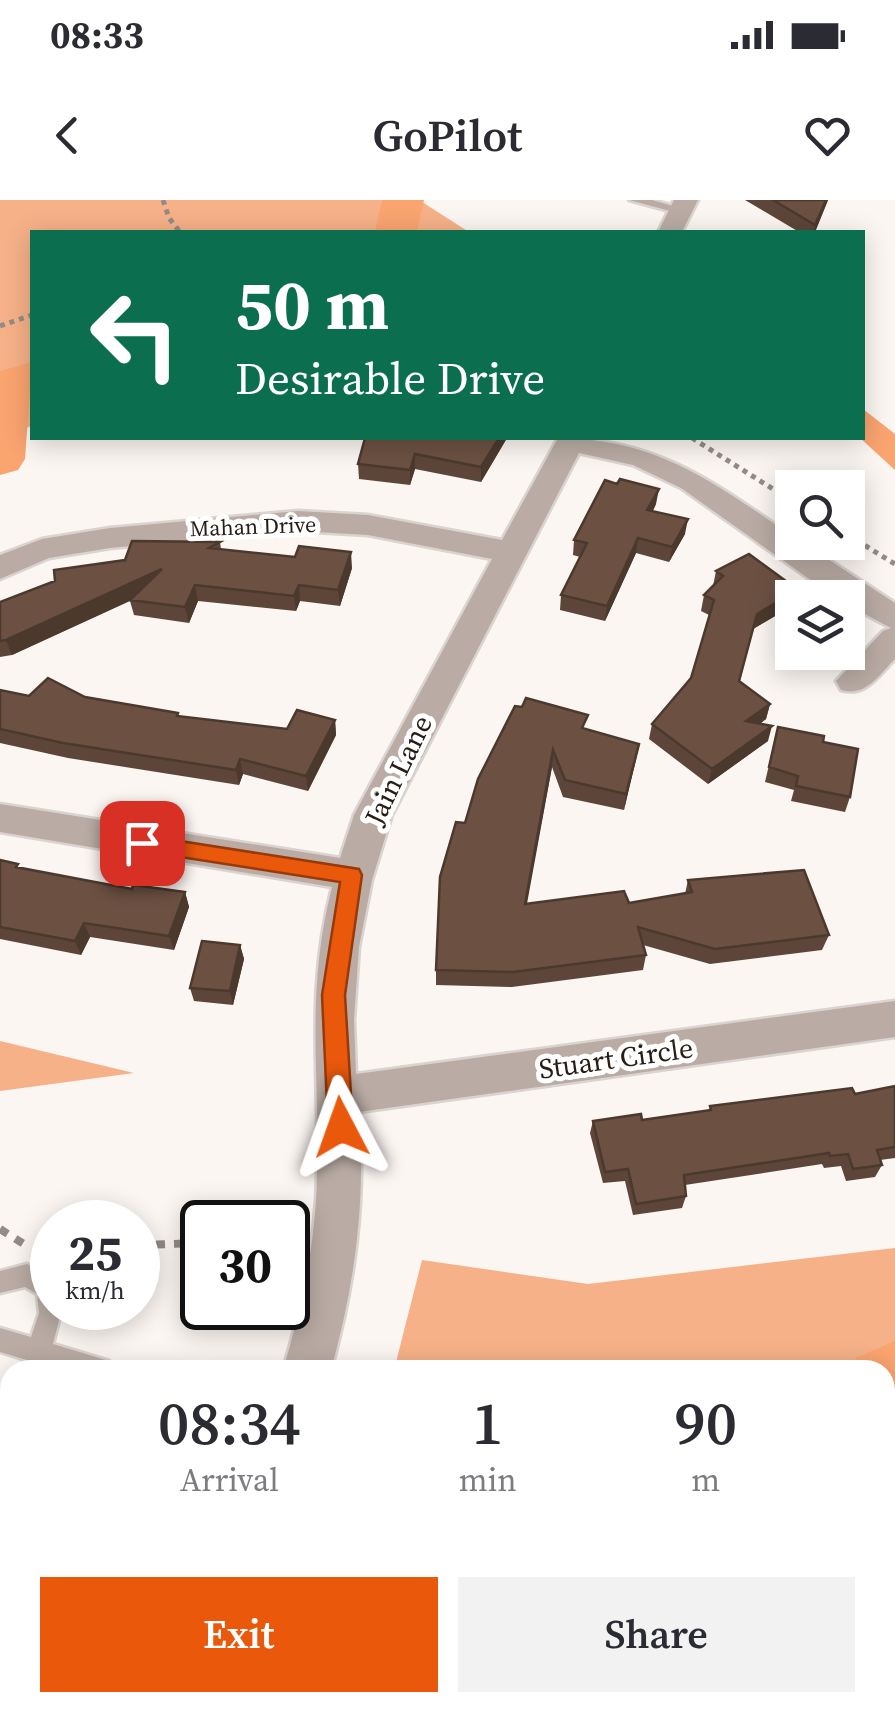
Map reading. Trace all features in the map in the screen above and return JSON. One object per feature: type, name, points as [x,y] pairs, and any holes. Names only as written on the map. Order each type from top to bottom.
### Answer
[{"type":"street","name":"Jain Lane","points":[[310,1360],[328,1300],[339,1200],[334,995],[352,875],[373,814],[508,552],[571,440]]},
{"type":"street","points":[[571,440],[642,458],[692,481],[849,592],[895,618]]},
{"type":"street","name":"Mahan Drive","points":[[0,568],[42,549],[110,538],[298,521],[368,526],[508,552]]},
{"type":"street","points":[[853,681],[895,639]]},
{"type":"street","points":[[0,818],[352,875]]},
{"type":"street","name":"Stuart Circle","points":[[338,1096],[895,1019]]},
{"type":"lane","points":[[635,200],[679,214]]},
{"type":"lane","points":[[0,1282],[27,1275],[48,1288],[51,1313],[38,1352]]},
{"type":"lane","points":[[0,1340],[66,1360]]},
{"type":"path","points":[[163,200],[168,218],[178,230]]},
{"type":"path","points":[[0,326],[30,316]]},
{"type":"path","points":[[695,440],[775,490]]},
{"type":"path","points":[[865,545],[895,564]]},
{"type":"path","points":[[0,1228],[15,1241],[30,1247]]},
{"type":"shaded area","points":[[0,200],[419,200],[466,230],[30,230],[30,426],[0,444]]},
{"type":"shaded area","points":[[865,411],[895,434],[895,470],[862,440]]},
{"type":"shaded area","points":[[0,1041],[134,1073],[0,1091]]},
{"type":"shaded area","points":[[895,1248],[895,1360],[397,1360],[422,1260],[588,1284]]},
{"type":"building","points":[[773,200],[826,200],[815,225]]},
{"type":"building","points":[[364,440],[498,440],[481,467],[415,454],[410,470],[358,464]]},
{"type":"building","points":[[620,479],[659,489],[647,510],[688,519],[672,547],[638,538],[607,606],[561,595],[587,543],[574,540],[605,480],[617,484]]},
{"type":"building","points":[[132,541],[220,542],[209,548],[295,557],[299,546],[351,552],[338,590],[299,585],[294,596],[195,585],[185,607],[130,600],[162,569],[0,641],[0,602],[55,581],[54,570],[125,560]]},
{"type":"building","points":[[749,554],[784,580],[775,580],[775,603],[757,614],[739,681],[770,704],[746,721],[772,726],[712,769],[652,724],[691,678],[714,600],[704,595],[723,576],[716,571]]},
{"type":"building","points":[[48,678],[85,697],[178,713],[177,716],[287,729],[297,710],[335,720],[306,776],[240,759],[236,770],[63,743],[0,729],[0,690],[29,696]]},
{"type":"building","points":[[526,698],[588,715],[582,728],[639,744],[626,794],[565,780],[553,750],[525,904],[624,891],[629,903],[692,892],[688,880],[804,870],[829,935],[715,949],[638,927],[646,955],[513,972],[436,970],[440,877],[456,822],[465,823],[478,779],[515,706],[522,707]]},
{"type":"building","points":[[778,727],[824,736],[823,742],[858,749],[850,797],[796,786],[798,776],[769,767]]},
{"type":"building","points":[[0,860],[18,864],[16,867],[132,889],[133,885],[185,892],[169,936],[84,923],[75,941],[0,927]]},
{"type":"building","points":[[202,941],[240,945],[230,991],[190,988]]},
{"type":"building","points":[[895,1086],[895,1147],[877,1150],[882,1165],[853,1169],[848,1154],[829,1153],[684,1175],[686,1196],[636,1204],[628,1169],[605,1172],[593,1121],[641,1114],[642,1120],[711,1110],[710,1106],[852,1088],[855,1094]]},
{"type":"waterway","points":[[396,230],[403,200]]},
{"type":"waterway","points":[[0,459],[10,384],[30,377]]},
{"type":"route","points":[[142,843],[352,875],[334,995],[341,1127]]}]
